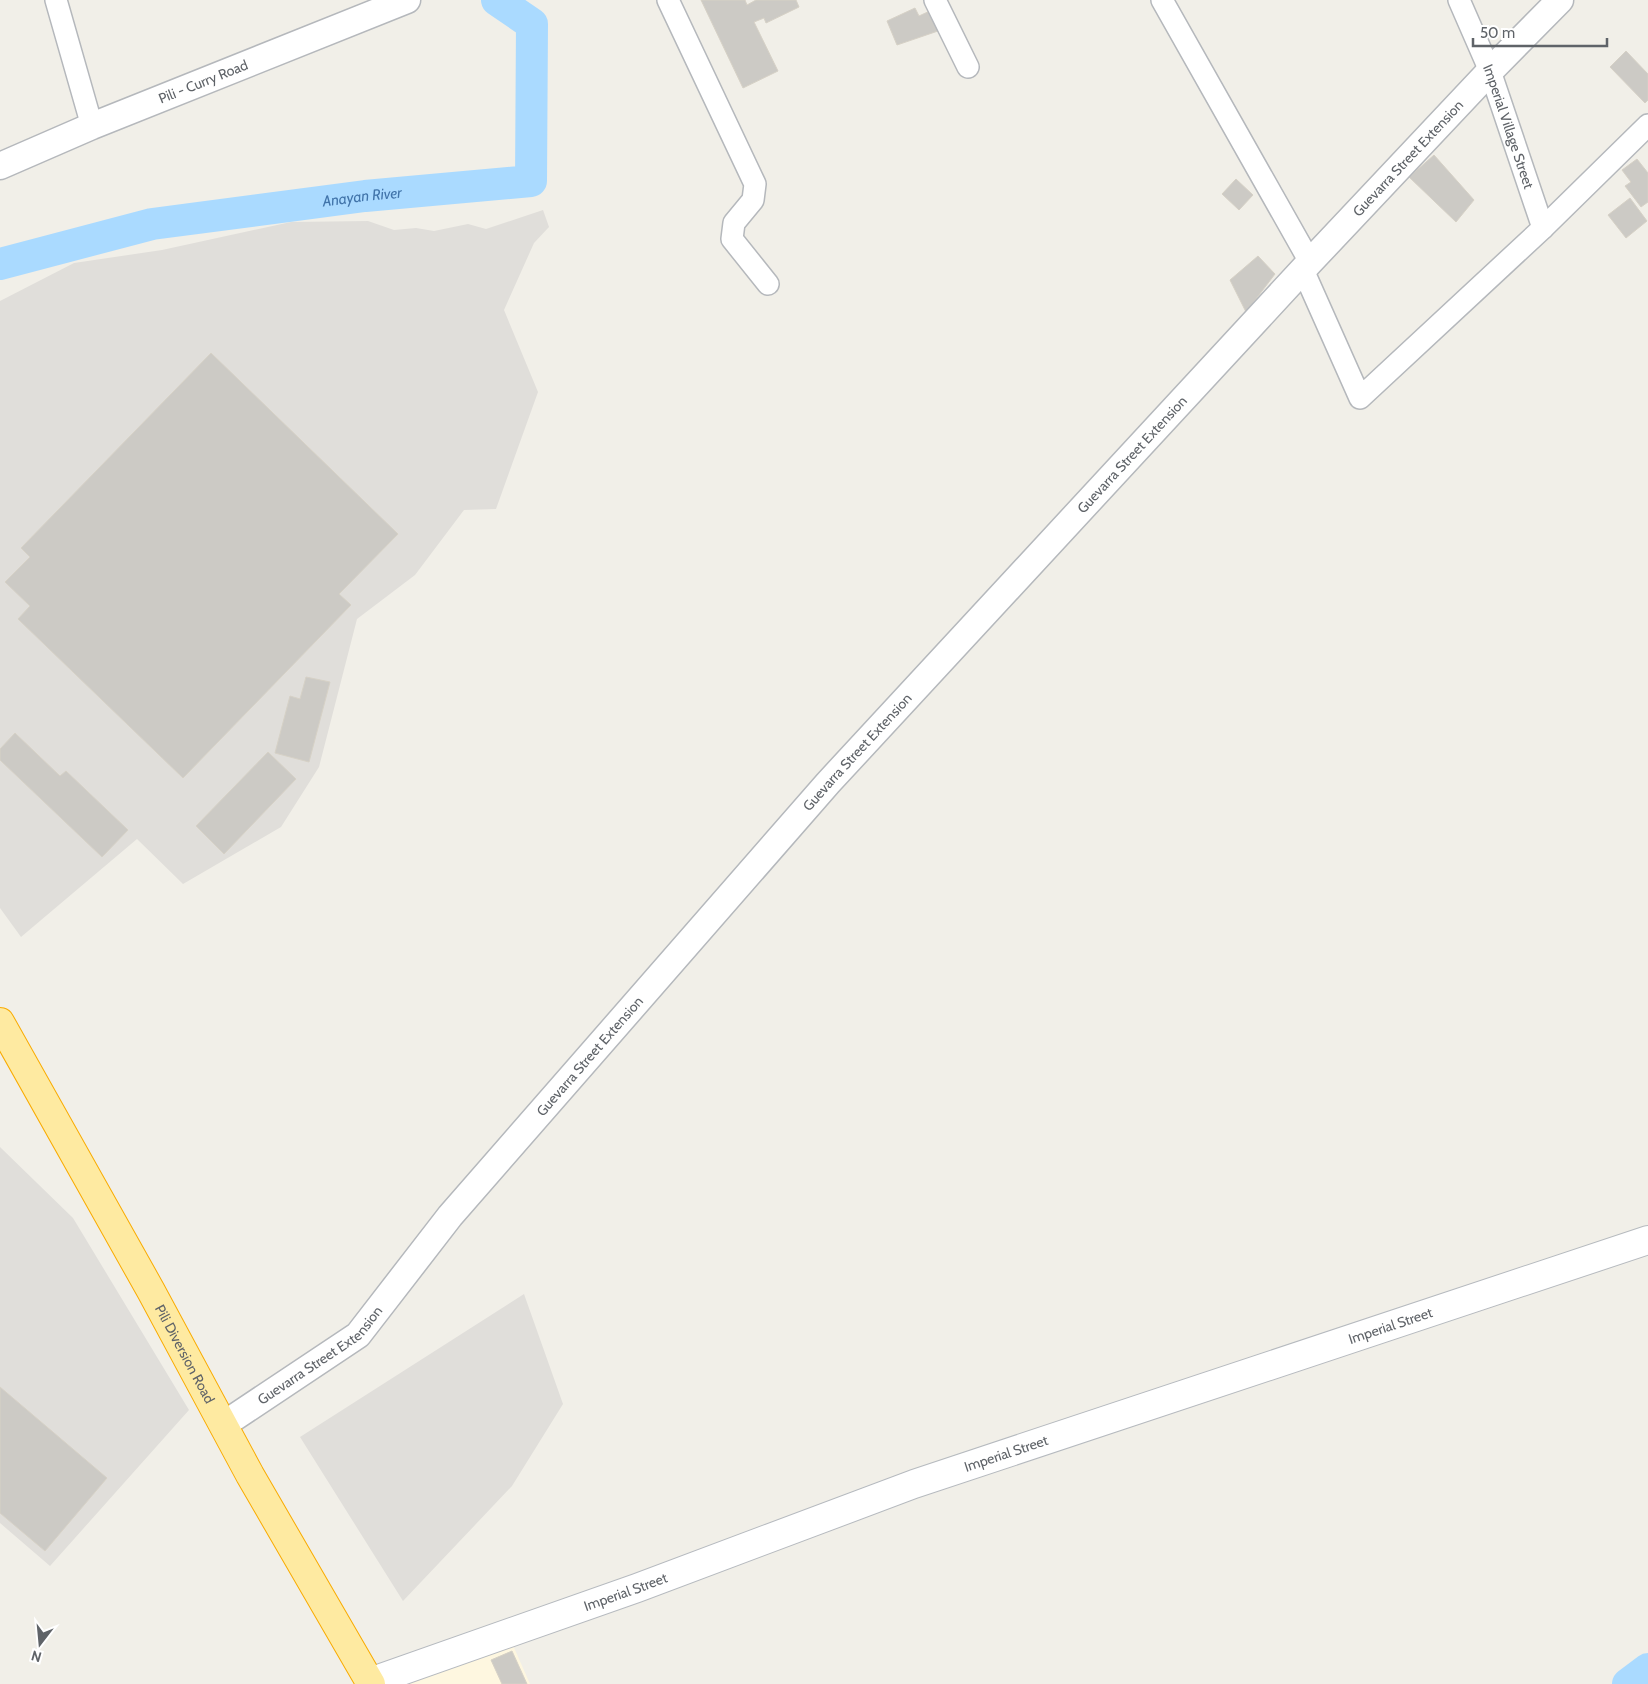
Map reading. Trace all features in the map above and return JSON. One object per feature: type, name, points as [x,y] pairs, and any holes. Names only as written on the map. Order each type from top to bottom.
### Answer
[{"type":"highway","name":"Pili Diversion Road","points":[[0,1022],[146,1282],[250,1475],[369,1684]]},
{"type":"main road","name":"Imperial Street","points":[[369,1684],[637,1588],[914,1484],[1648,1240]]},
{"type":"street","points":[[56,0],[92,126]]},
{"type":"street","name":"Pili - Curry Road","points":[[0,166],[92,126],[406,0]]},
{"type":"street","points":[[668,0],[755,184],[753,200],[734,223],[732,239],[768,284]]},
{"type":"street","points":[[935,0],[968,67]]},
{"type":"street","points":[[1162,0],[1307,266],[1360,398],[1543,228],[1648,125]]},
{"type":"street","name":"Imperial Village Street","points":[[1459,0],[1490,72],[1543,228]]},
{"type":"street","name":"Guevarra Street Extension","points":[[224,1425],[358,1335],[450,1216],[828,783],[1307,266],[1560,0]]},
{"type":"shaded area","points":[[543,210],[549,227],[534,243],[504,310],[538,392],[496,509],[464,510],[415,575],[357,619],[319,767],[281,827],[183,884],[137,839],[21,937],[0,908],[0,301],[74,263],[162,250],[291,222],[368,221],[394,230],[416,228],[434,231],[468,224],[486,229]]},
{"type":"shaded area","points":[[0,1147],[73,1218],[189,1410],[50,1566],[0,1523]]},
{"type":"shaded area","points":[[524,1294],[563,1404],[512,1486],[403,1601],[300,1437]]},
{"type":"shaded area","points":[[512,1643],[530,1684],[408,1684]]},
{"type":"building","points":[[701,0],[745,0],[747,5],[756,0],[796,0],[799,7],[766,23],[764,18],[754,22],[778,71],[743,88]]},
{"type":"building","points":[[915,8],[919,16],[932,10],[938,31],[897,45],[887,21]]},
{"type":"building","points":[[1626,51],[1648,74],[1648,100],[1645,103],[1610,67]]},
{"type":"building","points":[[1434,155],[1474,200],[1456,222],[1409,177]]},
{"type":"building","points":[[1637,159],[1648,173],[1648,202],[1641,207],[1625,186],[1631,182],[1622,170]]},
{"type":"building","points":[[1236,179],[1253,195],[1239,210],[1222,194]]},
{"type":"building","points":[[1630,198],[1647,221],[1626,238],[1608,215]]},
{"type":"building","points":[[1258,256],[1275,274],[1246,312],[1230,280]]},
{"type":"building","points":[[211,353],[398,534],[339,594],[351,605],[183,778],[18,619],[30,606],[5,582],[30,557],[21,548]]},
{"type":"building","points":[[306,677],[330,682],[309,762],[275,753],[290,696],[300,699]]},
{"type":"building","points":[[15,733],[60,776],[66,771],[128,830],[102,857],[0,760],[0,749]]},
{"type":"building","points":[[268,752],[296,779],[224,854],[196,826]]},
{"type":"building","points":[[0,1387],[107,1478],[45,1551],[0,1513]]},
{"type":"building","points":[[512,1651],[527,1684],[502,1684],[491,1660]]},
{"type":"waterway","name":"Anayan River","points":[[0,264],[152,224],[365,196],[531,181],[532,24],[497,0]]},
{"type":"waterway","points":[[1628,1684],[1648,1669]]}]
